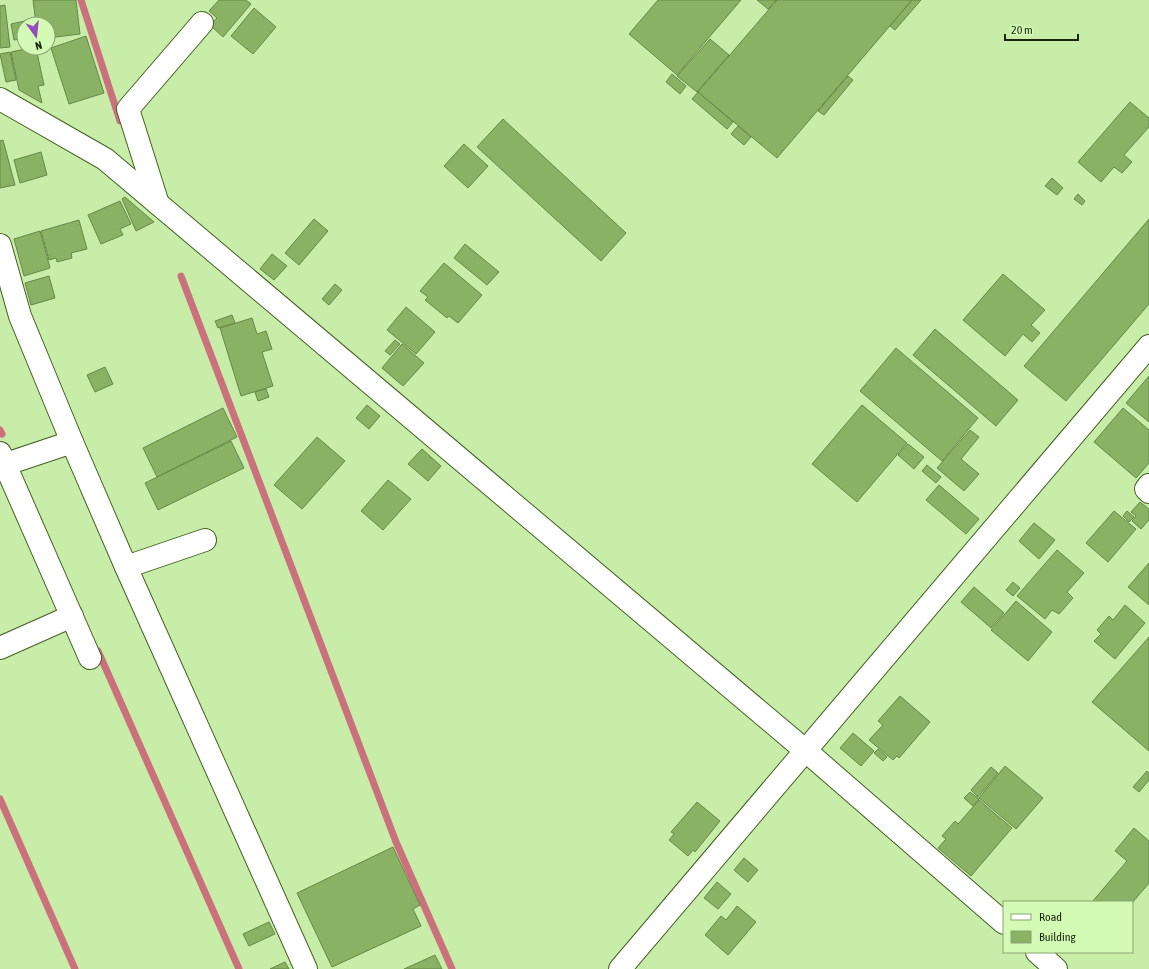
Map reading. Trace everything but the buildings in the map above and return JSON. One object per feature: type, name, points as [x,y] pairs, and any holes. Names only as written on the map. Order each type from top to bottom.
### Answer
[{"type":"street","points":[[158,204],[128,109],[202,23]]},
{"type":"street","points":[[0,99],[105,159],[806,751],[1003,922]]},
{"type":"street","points":[[0,245],[20,316],[72,442],[126,567],[306,969]]},
{"type":"street","points":[[620,969],[1149,346]]},
{"type":"street","points":[[72,442],[2,461],[90,658]]},
{"type":"street","points":[[1149,485],[1146,489],[1149,492]]},
{"type":"street","points":[[126,567],[205,540]]},
{"type":"street","points":[[0,648],[72,616]]},
{"type":"street","points":[[1038,953],[1056,969]]},
{"type":"waterway","points":[[81,0],[120,121]]},
{"type":"waterway","points":[[181,276],[396,842],[452,969]]},
{"type":"waterway","points":[[0,430],[2,434]]},
{"type":"waterway","points":[[98,651],[239,969]]},
{"type":"waterway","points":[[0,799],[75,969]]}]
